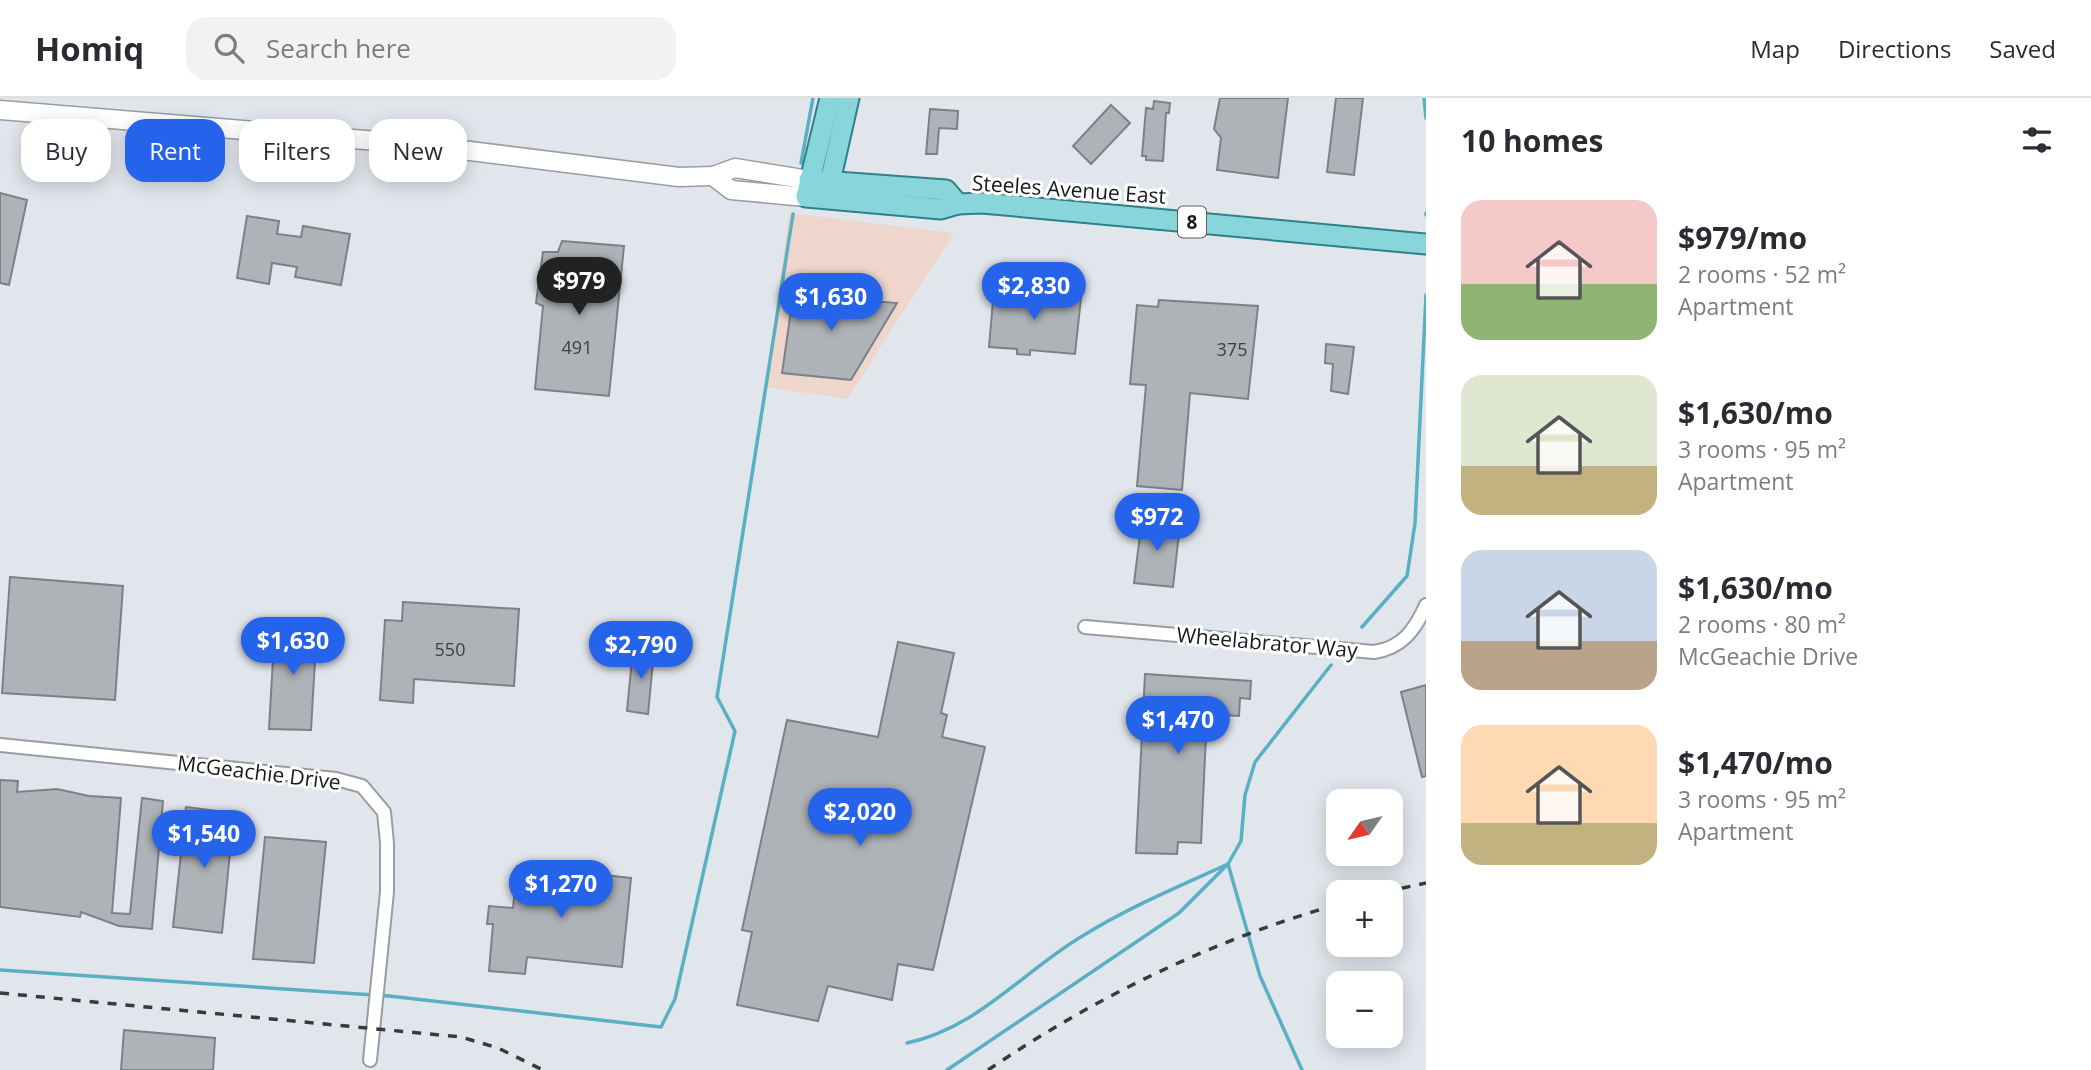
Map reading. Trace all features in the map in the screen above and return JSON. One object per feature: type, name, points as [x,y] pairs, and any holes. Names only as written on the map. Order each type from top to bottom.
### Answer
[{"type":"main road","points":[[818,190],[830,98]]},
{"type":"main road","points":[[818,190],[849,98]]},
{"type":"main road","name":"Steeles Avenue East","points":[[0,110],[397,142],[679,177],[713,176],[731,190],[946,190],[958,204],[982,203],[1426,244]]},
{"type":"street","name":"Wheelabrator Way","points":[[1085,627],[1374,652],[1395,648],[1415,627],[1426,605]]},
{"type":"street","name":"McGeachie Drive","points":[[0,745],[337,779],[362,786],[384,812],[387,843],[387,892],[370,1060]]},
{"type":"shaded area","points":[[789,213],[954,233],[847,399],[766,387]]},
{"type":"building","points":[[1220,98],[1288,98],[1278,178],[1217,170],[1221,138],[1214,129]]},
{"type":"building","points":[[1336,98],[1363,98],[1354,175],[1327,172]]},
{"type":"building","points":[[1154,101],[1170,103],[1169,113],[1166,113],[1163,161],[1146,160],[1146,156],[1142,156],[1146,108],[1153,109]]},
{"type":"building","points":[[1111,105],[1130,123],[1091,164],[1073,146]]},
{"type":"building","points":[[930,109],[958,111],[957,129],[939,128],[937,154],[926,154]]},
{"type":"building","points":[[0,193],[27,200],[9,285],[0,283]]},
{"type":"building","points":[[247,216],[279,221],[277,234],[301,237],[303,226],[350,234],[341,285],[295,277],[297,267],[272,263],[269,284],[237,278]]},
{"type":"building","points":[[562,241],[624,246],[609,396],[535,389],[543,306],[536,303],[543,252],[558,252]]},
{"type":"building","points":[[795,283],[823,286],[822,297],[897,303],[851,380],[782,373]]},
{"type":"building","points":[[994,289],[1081,298],[1075,354],[1030,350],[1030,355],[1017,354],[1017,349],[989,347]]},
{"type":"building","points":[[1159,300],[1258,306],[1248,399],[1190,393],[1182,490],[1137,486],[1146,385],[1130,384],[1137,305],[1158,307]]},
{"type":"building","points":[[1326,344],[1354,347],[1348,394],[1331,391],[1333,364],[1325,363]]},
{"type":"building","points":[[1142,519],[1180,524],[1173,587],[1134,583]]},
{"type":"building","points":[[10,577],[123,586],[115,700],[2,693]]},
{"type":"building","points":[[403,602],[519,609],[514,686],[414,679],[413,703],[380,700],[385,620],[402,621]]},
{"type":"building","points":[[275,624],[317,626],[311,730],[269,729]]},
{"type":"building","points":[[898,642],[954,653],[941,713],[947,715],[942,737],[985,747],[933,970],[898,964],[892,1000],[828,986],[818,1021],[737,1005],[752,932],[742,930],[787,720],[878,737]]},
{"type":"building","points":[[633,649],[654,651],[648,714],[627,711]]},
{"type":"building","points":[[1145,674],[1251,681],[1250,699],[1240,698],[1239,716],[1207,714],[1201,843],[1178,842],[1177,854],[1136,853]]},
{"type":"building","points":[[1426,685],[1426,776],[1422,777],[1401,692]]},
{"type":"building","points":[[0,780],[18,781],[17,792],[57,789],[89,796],[121,798],[112,913],[130,914],[142,798],[163,801],[152,929],[119,926],[81,912],[80,917],[0,907]]},
{"type":"building","points":[[186,807],[234,813],[222,933],[173,927]]},
{"type":"building","points":[[265,837],[326,842],[314,963],[253,959]]},
{"type":"building","points":[[517,866],[631,878],[622,967],[527,957],[525,974],[489,971],[493,924],[487,924],[489,906],[513,908]]},
{"type":"building","points":[[124,1030],[215,1038],[213,1070],[121,1070]]},
{"type":"waterway","points":[[801,163],[813,98]]},
{"type":"waterway","points":[[1424,98],[1426,118]]},
{"type":"waterway","points":[[0,970],[389,996],[661,1027],[675,999],[735,731],[717,697],[793,214]]},
{"type":"waterway","points":[[1362,627],[1407,576],[1415,523],[1426,295]]},
{"type":"waterway","points":[[907,1043],[932,1036],[978,1012],[1062,949],[1101,925],[1228,864],[1241,841],[1245,795],[1255,762],[1331,665]]},
{"type":"waterway","points":[[947,1070],[1179,913],[1228,864],[1260,976],[1302,1070]]},
{"type":"railway","points":[[1403,888],[1426,883]]},
{"type":"railway","points":[[988,1070],[1071,1018],[1157,973],[1246,935],[1326,908]]},
{"type":"railway","points":[[0,993],[461,1037],[498,1048],[543,1070]]}]
